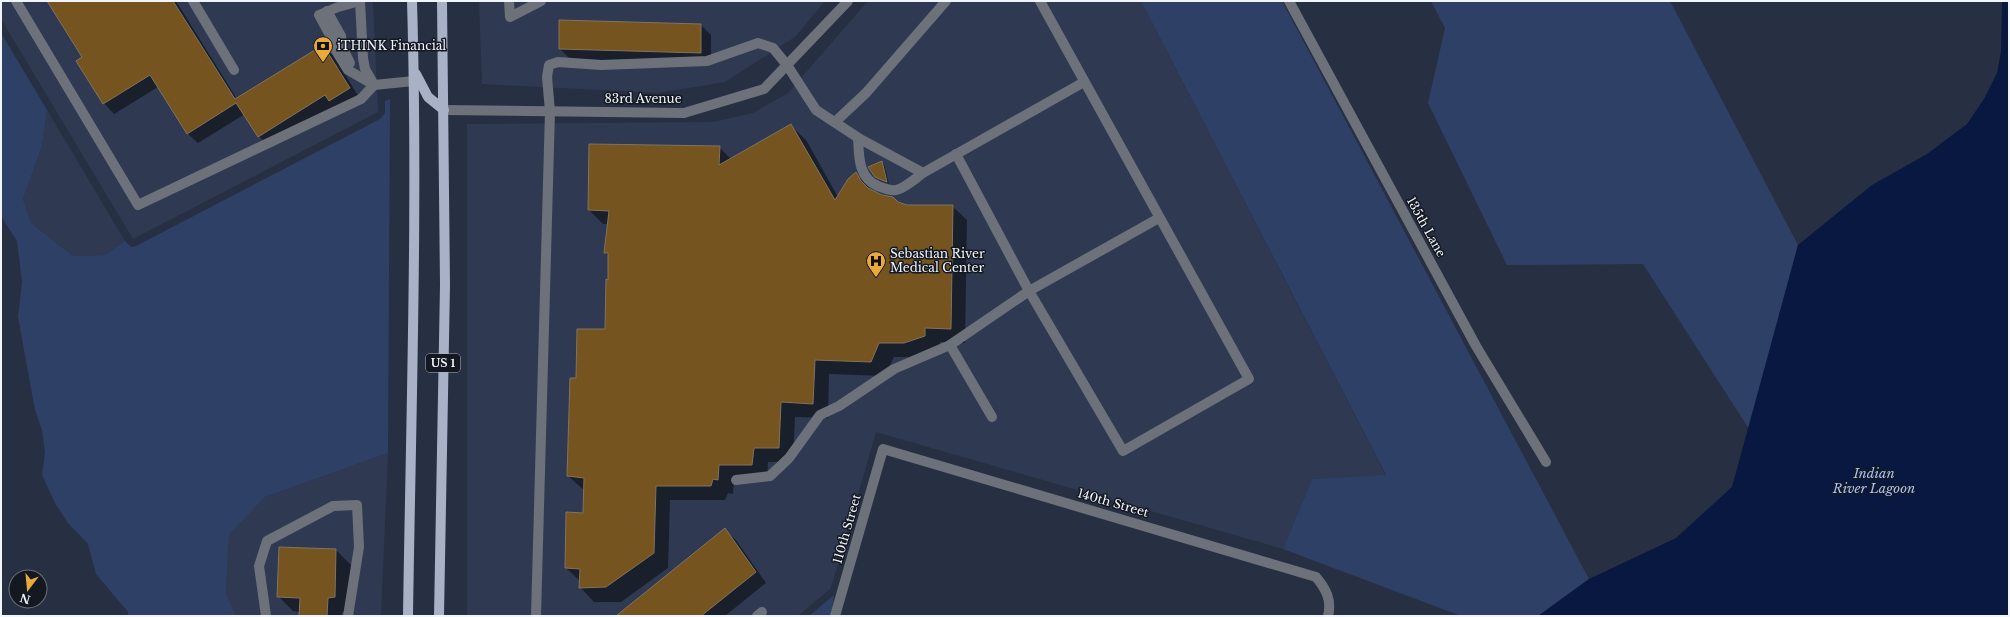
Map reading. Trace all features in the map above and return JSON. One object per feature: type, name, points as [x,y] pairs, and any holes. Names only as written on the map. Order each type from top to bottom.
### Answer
[{"type":"main road","name":"US 1","points":[[408,616],[414,294],[414,68],[412,1]]},
{"type":"main road","name":"US 1","points":[[439,616],[445,285],[442,1]]},
{"type":"main road","points":[[414,68],[428,97],[444,110]]},
{"type":"street","points":[[16,1],[138,205],[362,99],[374,85]]},
{"type":"street","points":[[194,1],[234,70]]},
{"type":"street","points":[[374,85],[365,69],[363,58],[360,1],[323,13],[341,36],[344,49],[357,76],[374,85],[414,81]]},
{"type":"street","points":[[509,1],[510,17],[541,1]]},
{"type":"street","name":"83rd Avenue","points":[[444,110],[684,113],[764,89],[848,1]]},
{"type":"street","points":[[835,122],[866,93],[946,1]]},
{"type":"street","points":[[956,154],[1029,290],[1123,451],[1249,379],[1040,1]]},
{"type":"street","name":"135th Lane","points":[[1289,1],[1476,346],[1546,462]]},
{"type":"street","points":[[536,616],[550,111],[547,77],[549,65],[558,62],[602,65],[707,61],[758,43],[773,48],[787,65],[816,110],[858,138],[922,173]]},
{"type":"street","points":[[858,138],[859,160],[864,175],[872,184],[884,189],[897,190],[922,173],[1084,82]]},
{"type":"street","points":[[736,480],[770,476],[789,458],[820,415],[839,406],[894,369],[950,345],[1029,290],[1159,218]]},
{"type":"street","points":[[950,345],[992,417]]},
{"type":"street","name":"140th Street","points":[[884,449],[1316,577],[1328,592],[1328,616]]},
{"type":"street","name":"110th Street","points":[[835,616],[884,449]]},
{"type":"street","points":[[266,616],[259,566],[267,541],[333,506],[357,505],[359,547],[348,616]]},
{"type":"shaded area","points":[[1,1],[373,1],[378,112],[133,239],[1,19]]},
{"type":"shaded area","points":[[479,1],[825,1],[795,37],[725,82],[658,93],[482,84]]},
{"type":"shaded area","name":"Sebastian River Medical Center","points":[[868,1],[1141,1],[1386,476],[1312,479],[1283,549],[876,432],[831,588],[798,616],[467,616],[467,124],[713,122],[753,113],[788,93]]},
{"type":"shaded area","points":[[1141,1],[1282,1],[1589,579],[1538,616],[1461,616],[1283,549],[1312,479],[1386,475]]},
{"type":"shaded area","points":[[1431,1],[1670,1],[1798,245],[1749,429],[1643,264],[1507,265],[1428,103],[1445,28]]},
{"type":"shaded area","points":[[1,33],[47,110],[42,146],[23,199],[31,223],[73,256],[105,255],[125,241],[131,247],[136,246],[380,119],[385,113],[385,101],[390,99],[388,453],[265,497],[229,535],[226,593],[236,616],[128,616],[128,612],[96,574],[88,544],[68,523],[55,503],[42,475],[45,453],[42,430],[35,410],[18,317],[22,282],[17,241],[1,216]]},
{"type":"shaded area","points":[[47,110],[125,241],[105,255],[73,256],[31,223],[23,199],[42,146]]},
{"type":"shaded area","points":[[388,453],[381,616],[236,616],[226,593],[229,535],[265,497]]},
{"type":"shaded area","points":[[834,595],[831,616],[809,616]]},
{"type":"water","name":"Indian River Lagoon","points":[[2002,1],[2009,1],[2009,616],[1538,616],[1589,579],[1676,538],[1732,487],[1798,245],[1872,185],[1927,154],[1967,124],[1984,99],[1997,73],[2001,52]]},
{"type":"building","points":[[47,1],[173,1],[235,99],[323,45],[350,88],[329,101],[325,95],[258,137],[236,103],[187,134],[150,75],[103,104],[76,61],[82,57]]},
{"type":"building","points":[[559,20],[701,24],[701,53],[559,49]]},
{"type":"building","points":[[791,124],[835,200],[848,179],[856,172],[861,181],[868,188],[882,195],[893,197],[898,202],[907,205],[953,205],[951,329],[925,328],[925,336],[904,343],[879,343],[871,362],[815,360],[813,404],[781,402],[779,448],[754,448],[752,465],[719,465],[718,480],[713,479],[711,486],[656,486],[654,553],[606,587],[579,588],[580,569],[565,568],[566,512],[583,513],[584,478],[567,476],[570,378],[576,378],[577,329],[605,329],[606,279],[608,280],[608,253],[604,253],[609,211],[588,210],[589,144],[720,146],[719,165]]},
{"type":"building","points":[[882,161],[887,182],[875,177],[868,167]]},
{"type":"building","points":[[725,528],[756,572],[701,616],[616,616]]},
{"type":"building","points":[[279,547],[336,549],[335,597],[328,598],[327,616],[299,616],[300,598],[277,597]]},
{"type":"place","name":"iTHINK Financial","points":[[323,63]]},
{"type":"place","name":"Sebastian River Medical Center","points":[[876,278]]}]
